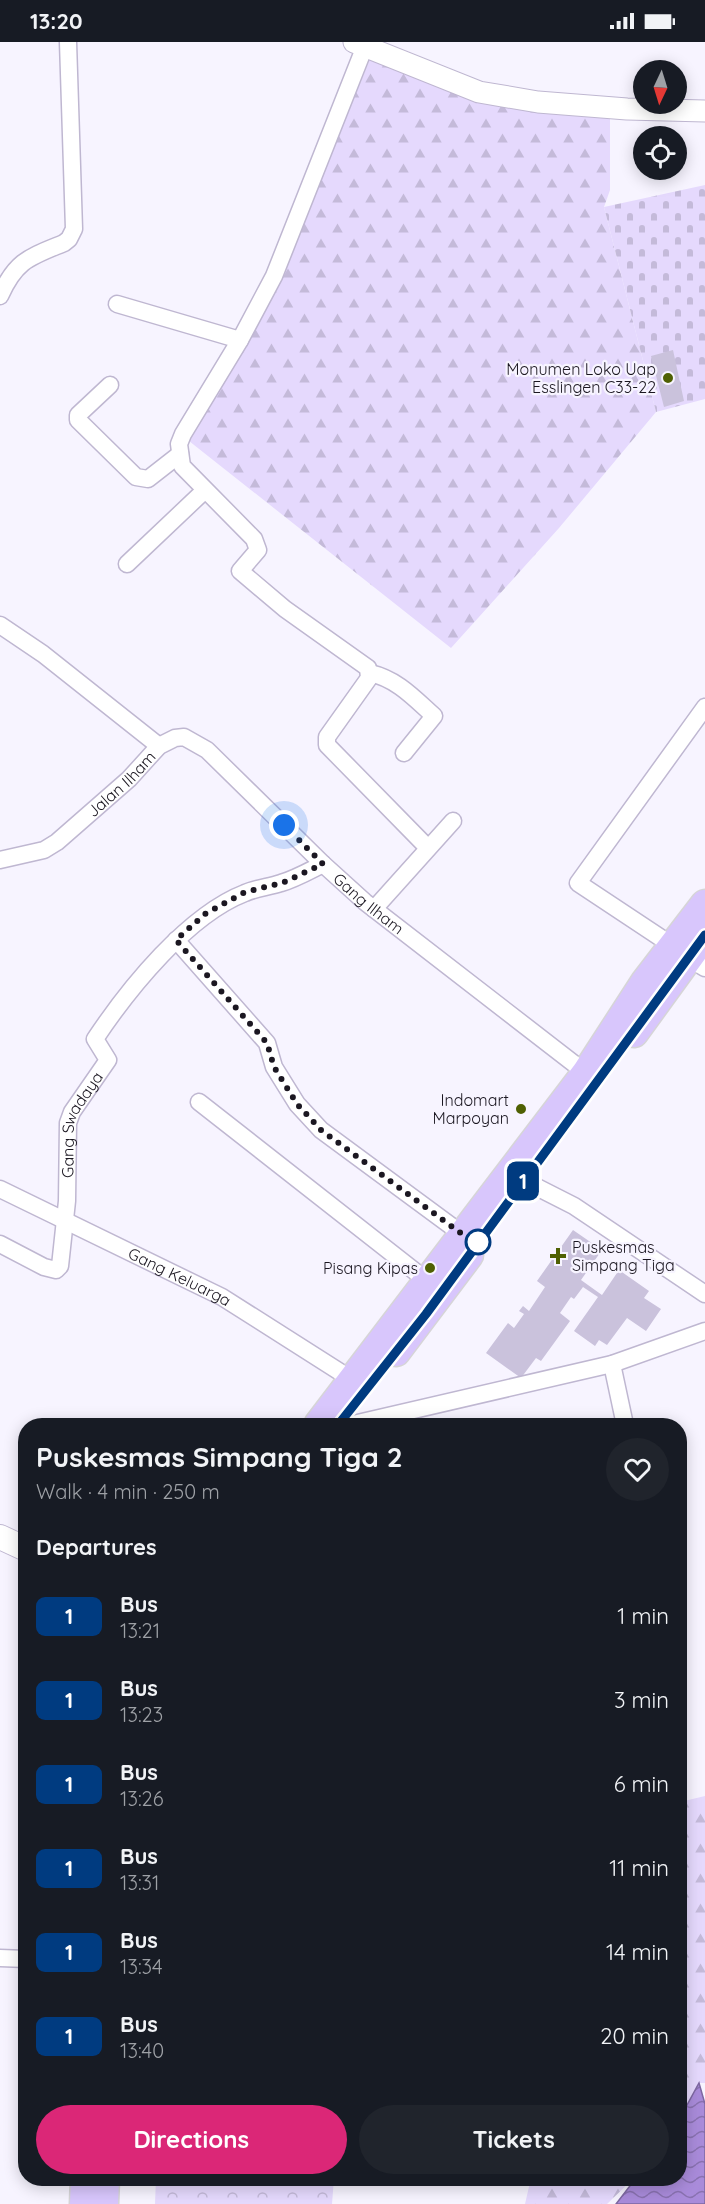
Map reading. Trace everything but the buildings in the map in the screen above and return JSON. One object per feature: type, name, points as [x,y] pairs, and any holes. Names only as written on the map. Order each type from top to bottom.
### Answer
[{"type":"highway","points":[[332,1418],[426,1314],[645,982],[689,957],[705,904]]},
{"type":"highway","points":[[330,1418],[351,1379],[426,1280],[462,1234],[517,1177],[705,935]]},
{"type":"highway","points":[[84,2204],[85,2186]]},
{"type":"highway","points":[[104,2204],[105,2186]]},
{"type":"main road","points":[[0,1537],[18,1545]]},
{"type":"street","points":[[0,296],[7,280],[20,263],[64,243],[72,234],[68,42]]},
{"type":"street","points":[[428,848],[327,745],[327,737],[369,678],[368,668],[285,609],[240,571],[258,550],[254,539],[204,491],[182,466],[180,454],[183,434],[240,340],[279,265],[360,44],[479,92],[538,102],[627,110],[705,111]]},
{"type":"street","points":[[117,304],[240,340]]},
{"type":"street","points":[[110,385],[78,415],[78,420],[136,477],[142,479],[148,479],[180,454]]},
{"type":"street","points":[[127,564],[204,491]]},
{"type":"street","name":"Jalan Ilham","points":[[0,625],[44,654],[159,746],[129,779],[57,842],[44,850],[0,860]]},
{"type":"street","points":[[370,673],[382,676],[402,687],[434,716],[404,753]]},
{"type":"street","points":[[689,957],[578,883],[705,707]]},
{"type":"street","name":"Gang Ilham","points":[[159,746],[175,738],[184,737],[207,750],[323,864],[374,909],[586,1073]]},
{"type":"street","points":[[374,909],[453,820]]},
{"type":"street","name":"Gang Swadaya","points":[[0,1244],[44,1268],[56,1270],[60,1266],[65,1222],[69,1123],[72,1112],[108,1060],[95,1039],[115,1010],[176,940],[205,914],[245,892],[282,883],[323,864]]},
{"type":"street","points":[[176,940],[267,1043],[274,1067],[297,1104],[321,1130],[462,1234]]},
{"type":"street","points":[[199,1102],[426,1280]]},
{"type":"street","points":[[517,1177],[574,1206],[705,1294]]},
{"type":"street","name":"Gang Keluarga","points":[[0,1189],[222,1297],[351,1379]]},
{"type":"street","points":[[379,1418],[612,1364],[705,1331]]},
{"type":"street","points":[[612,1364],[624,1418]]},
{"type":"street","points":[[0,1958],[18,1959]]},
{"type":"green space","points":[[370,59],[610,118],[610,190],[604,207],[656,412],[559,528],[451,648],[189,441],[310,206]]},
{"type":"green space","points":[[705,185],[705,399],[656,412],[604,207]]},
{"type":"green space","points":[[705,1796],[705,2083],[699,2083],[687,2105],[687,1800]]},
{"type":"green space","points":[[156,2186],[333,2186],[332,2204],[155,2204]]},
{"type":"green space","points":[[529,2186],[626,2186],[607,2204],[525,2204]]},
{"type":"water","points":[[699,2083],[705,2104],[705,2204],[616,2204],[630,2186],[687,2186],[687,2105]]},
{"type":"bus line","name":"1","points":[[344,1418],[426,1314],[523,1181],[598,1084],[705,935]]},
{"type":"place","name":"Monumen Loko Uap Esslingen C33-22","points":[[668,378]]},
{"type":"place","name":"Indomart Marpoyan","points":[[521,1109]]},
{"type":"place","name":"Puskesmas Simpang Tiga","points":[[558,1256]]},
{"type":"place","name":"Pisang Kipas","points":[[430,1268]]},
{"type":"route","points":[[284,825],[323,864],[282,883],[245,892],[205,914],[176,940],[267,1043],[274,1067],[297,1104],[321,1130],[462,1234],[478,1242]]}]
